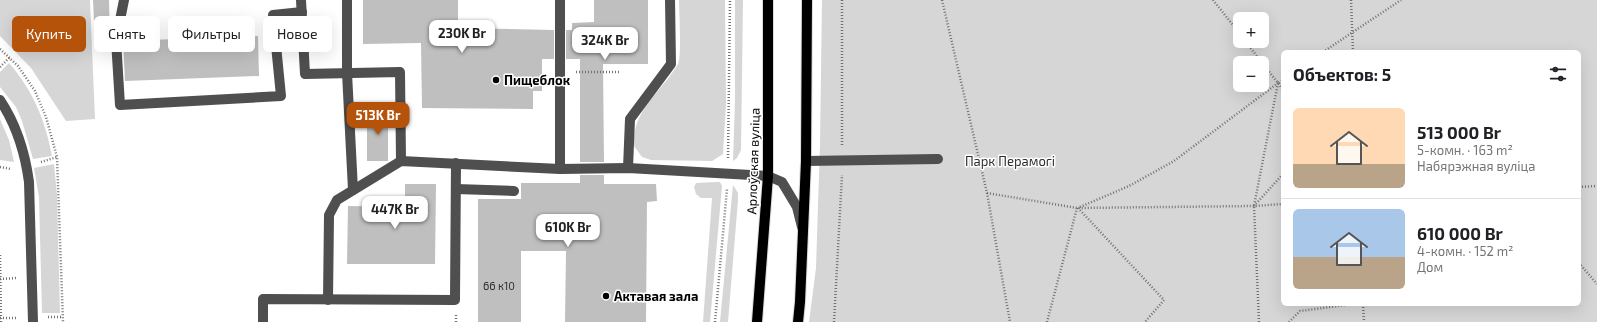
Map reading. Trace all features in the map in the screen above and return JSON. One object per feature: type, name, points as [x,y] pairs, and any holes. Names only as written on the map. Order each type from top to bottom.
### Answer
[{"type":"main road","name":"Арлоўская вуліца","points":[[757,322],[768,176],[768,0]]},
{"type":"main road","points":[[798,322],[804,234],[807,0]]},
{"type":"street","points":[[124,0],[116,40],[120,105],[281,96],[273,15],[302,12]]},
{"type":"street","points":[[301,0],[305,74],[400,72],[402,160]]},
{"type":"street","points":[[347,0],[348,73],[353,190]]},
{"type":"street","points":[[560,0],[560,169]]},
{"type":"street","points":[[628,168],[630,119],[671,64],[670,0]]},
{"type":"street","points":[[0,100],[10,114],[27,166],[30,190],[33,322]]},
{"type":"street","points":[[806,162],[938,159]]},
{"type":"street","points":[[328,300],[329,215],[337,200],[402,160],[560,169],[628,168],[768,176],[782,182],[790,194],[797,207],[804,234]]},
{"type":"street","points":[[263,322],[263,299],[455,300],[456,163]]},
{"type":"street","points":[[456,189],[514,191]]},
{"type":"path","points":[[942,0],[987,193],[1010,322]]},
{"type":"path","points":[[1213,0],[1233,25]]},
{"type":"path","points":[[1351,0],[1353,50]]},
{"type":"path","points":[[1326,50],[1401,0]]},
{"type":"path","points":[[1250,48],[1281,88]]},
{"type":"path","points":[[0,49],[10,57],[34,91],[46,117],[57,157],[63,322]]},
{"type":"path","points":[[0,67],[10,57]]},
{"type":"path","points":[[575,72],[619,72]]},
{"type":"path","points":[[1078,208],[1129,186],[1174,161],[1281,81]]},
{"type":"path","points":[[1259,322],[1254,206],[1278,83]]},
{"type":"path","points":[[1254,206],[1281,176]]},
{"type":"path","points":[[1581,187],[1597,186]]},
{"type":"path","points":[[987,193],[1078,208],[1254,206],[1281,204]]},
{"type":"path","points":[[1047,322],[1078,208]]},
{"type":"path","points":[[1078,208],[1164,300],[1145,322]]},
{"type":"path","points":[[0,255],[1,322]]},
{"type":"path","points":[[1581,265],[1597,284]]},
{"type":"path","points":[[1288,322],[1300,311],[1338,306]]},
{"type":"path","points":[[1363,306],[1364,322]]},
{"type":"green space","points":[[0,0],[90,0],[95,119],[66,121],[31,68],[16,52],[86,52],[86,16],[12,16],[12,48],[0,36]]},
{"type":"green space","points":[[679,0],[725,0],[726,104],[723,154],[712,161],[651,160],[642,157],[634,146],[635,133],[643,111],[678,64],[680,43]]},
{"type":"green space","points":[[735,0],[743,0],[741,150],[737,158],[733,161],[735,100]]},
{"type":"green space","name":"Парк Перамогі","points":[[822,0],[1597,0],[1597,322],[809,322],[816,268],[820,145]]},
{"type":"green space","points":[[9,63],[25,84],[37,106],[46,130],[52,156],[33,159],[22,121],[16,107],[0,87],[0,72]]},
{"type":"green space","points":[[0,119],[9,140],[14,162],[0,160]]},
{"type":"green space","points":[[54,164],[57,195],[60,313],[42,313],[39,197],[34,168]]},
{"type":"green space","points":[[720,182],[722,186],[710,322],[703,322],[712,198],[701,198],[696,194],[694,187],[696,183]]},
{"type":"green space","points":[[733,185],[738,193],[738,200],[728,322],[720,322]]},
{"type":"building","points":[[93,0],[109,0],[109,16],[94,16],[94,22]]},
{"type":"building","points":[[363,0],[458,0],[458,28],[554,30],[554,59],[542,59],[542,91],[533,91],[533,109],[422,108],[421,43],[363,44]]},
{"type":"building","points":[[594,0],[648,0],[648,64],[603,64],[604,162],[580,162],[580,59],[566,59],[566,30],[572,30],[572,23],[594,22]]},
{"type":"building","points":[[255,36],[258,36],[259,76],[125,81],[124,52],[160,52],[160,40],[168,39],[168,52],[255,52]]},
{"type":"building","points":[[367,111],[388,111],[388,161],[367,161]]},
{"type":"building","points":[[580,175],[604,175],[604,184],[656,184],[657,201],[647,202],[646,322],[565,322],[566,251],[521,251],[521,322],[478,322],[478,199],[521,199],[521,183],[580,183]]},
{"type":"building","points":[[405,184],[436,184],[435,264],[347,264],[348,206],[405,207]]},
{"type":"place","name":"Пищеблок","points":[[496,80]]},
{"type":"place","name":"Актавая зала","points":[[606,296]]}]
